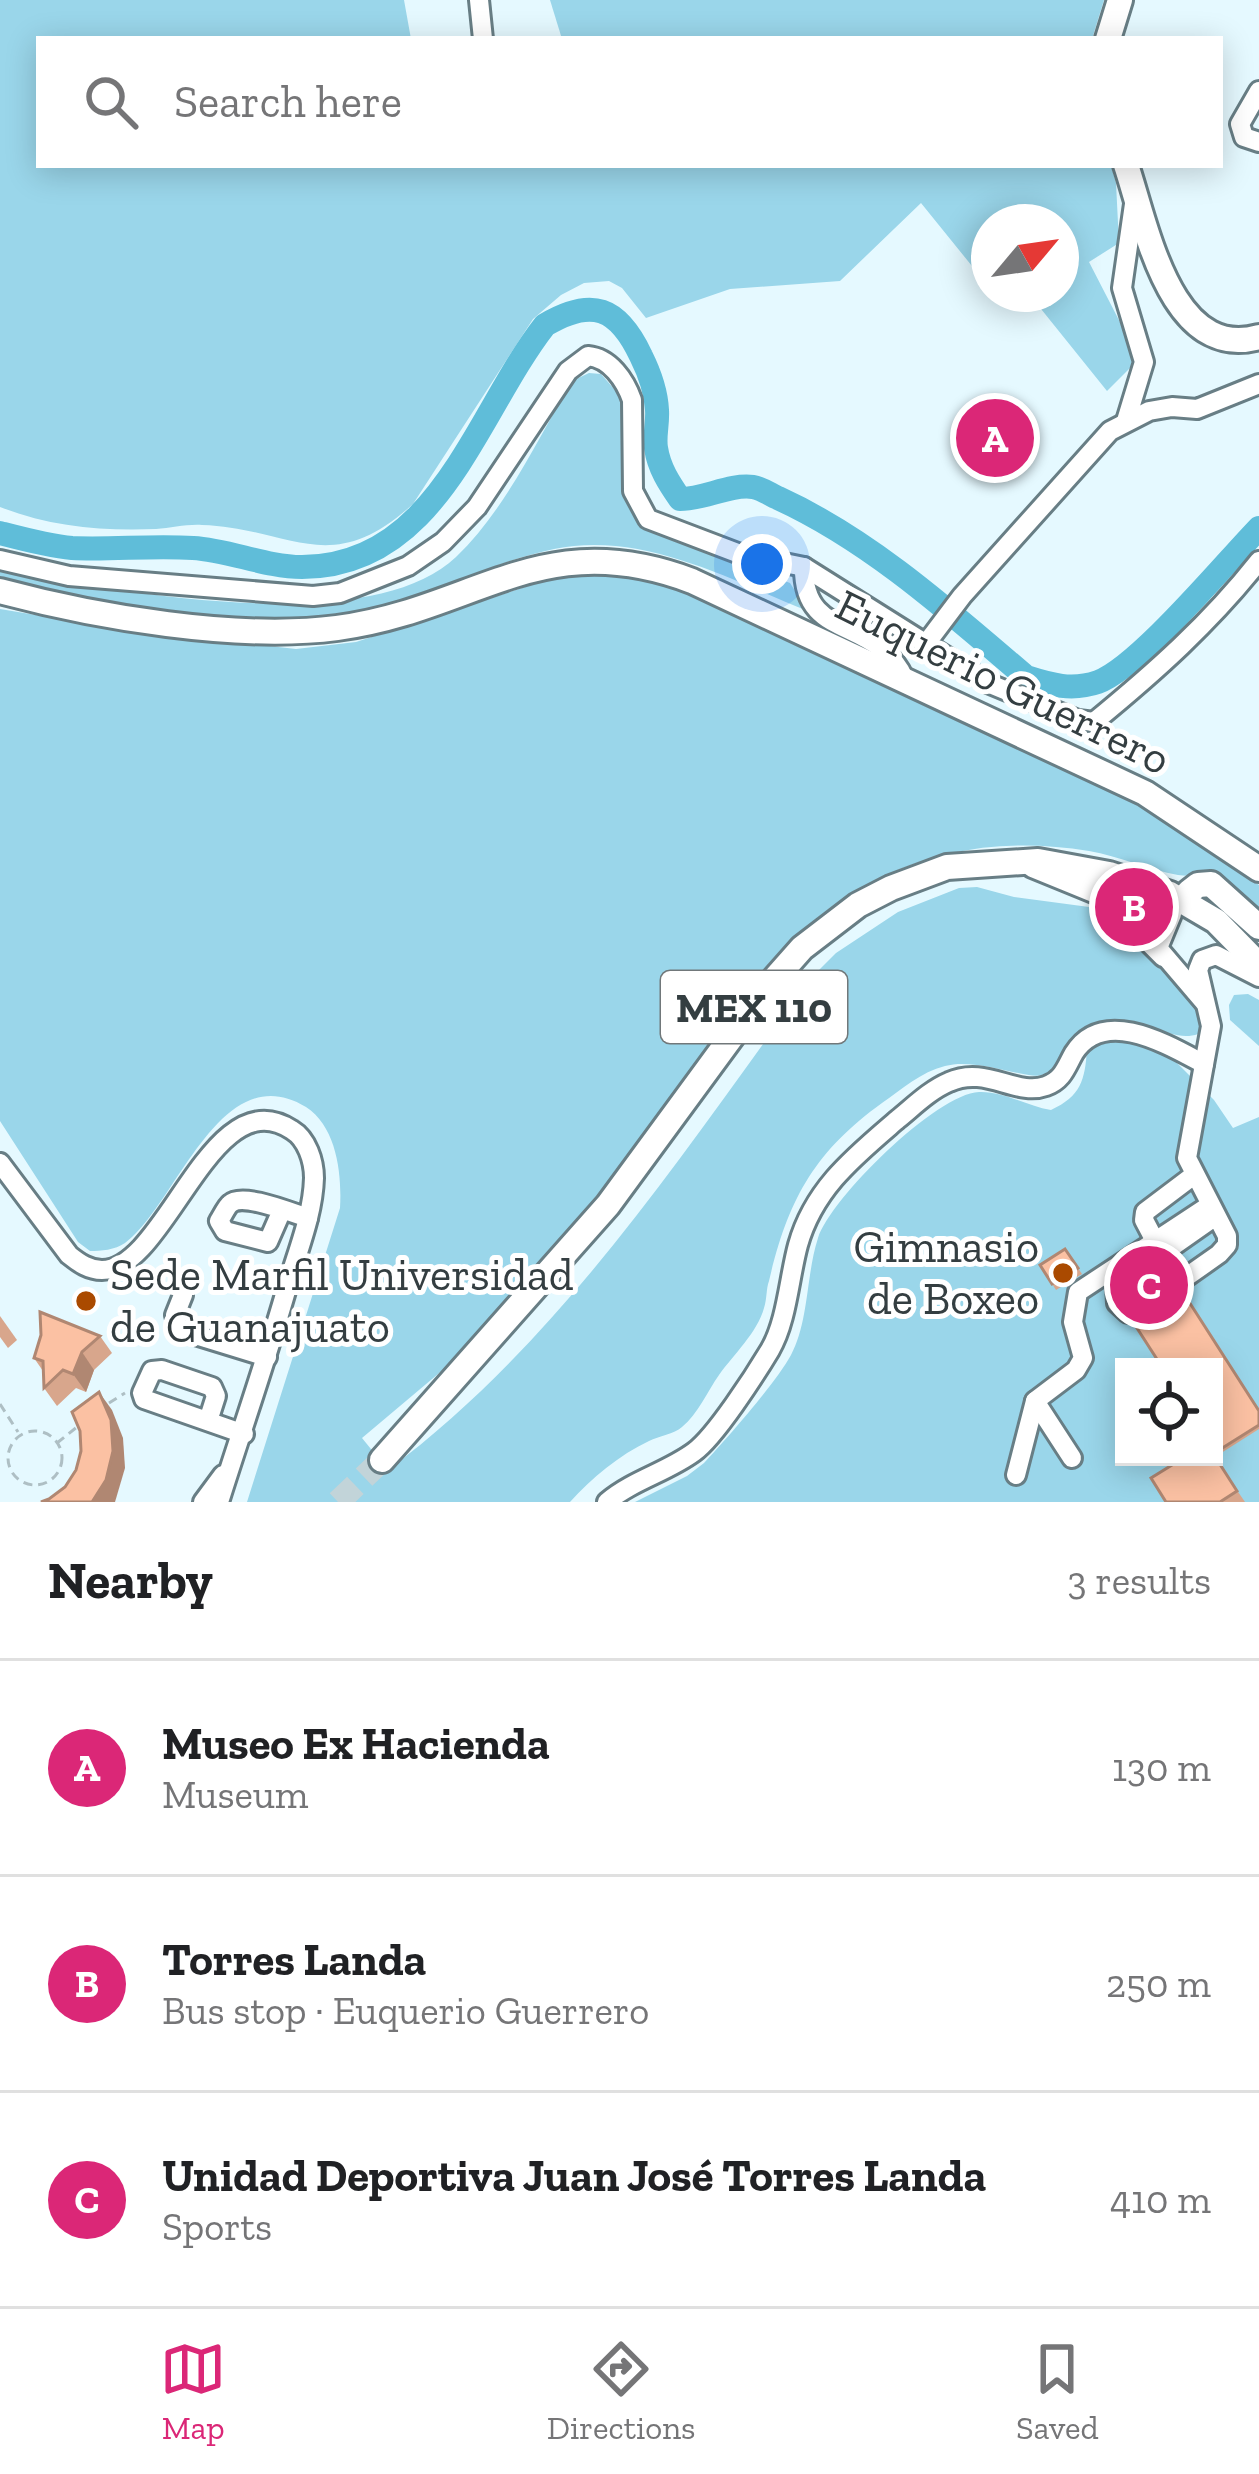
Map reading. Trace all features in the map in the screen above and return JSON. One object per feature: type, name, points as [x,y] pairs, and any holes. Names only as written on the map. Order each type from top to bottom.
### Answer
[{"type":"main road","points":[[1109,36],[1120,0]]},
{"type":"main road","points":[[1127,168],[1166,286],[1180,309],[1200,327],[1223,338],[1259,337]]},
{"type":"main road","name":"Euquerio Guerrero","points":[[0,591],[56,606],[132,617],[244,630],[308,631],[381,618],[554,563],[623,561],[653,566],[692,580],[1144,793],[1259,869]]},
{"type":"main road","name":"MEX 110","points":[[382,1460],[608,1205],[771,983],[802,948],[858,905],[946,867],[1011,860],[1088,869],[1148,884],[1216,920],[1259,965]]},
{"type":"main road","points":[[1177,900],[1198,885],[1211,884],[1259,927]]},
{"type":"street","points":[[479,0],[483,36]]},
{"type":"street","points":[[1259,91],[1240,124],[1244,137],[1259,142]]},
{"type":"street","points":[[1126,421],[1144,362],[1122,288],[1136,194]]},
{"type":"street","points":[[0,560],[69,576],[313,596],[340,593],[407,566],[443,542],[477,507],[568,371],[588,356],[597,356],[621,376],[632,400],[633,491],[649,519],[740,554],[804,567],[990,684],[1078,720],[1094,722],[1137,687],[1219,613],[1259,561]]},
{"type":"street","points":[[926,645],[962,596],[1109,431],[1172,407],[1197,409],[1259,384]]},
{"type":"street","points":[[804,567],[808,596],[817,612],[876,641],[890,652],[905,680]]},
{"type":"street","points":[[1011,860],[1103,897],[1204,1002]]},
{"type":"street","points":[[1163,957],[1158,942],[1177,900]]},
{"type":"street","points":[[1160,1246],[1116,1286],[1117,1303],[1132,1313],[1227,1245],[1227,1236],[1187,1158],[1211,1026],[1198,970],[1208,957],[1226,957],[1259,977]]},
{"type":"street","points":[[608,1502],[704,1443],[774,1341],[800,1240],[822,1191],[842,1167],[920,1101],[965,1075],[1027,1088],[1052,1085],[1064,1075],[1084,1040],[1096,1032],[1115,1030],[1150,1037],[1204,1064]]},
{"type":"street","points":[[0,1163],[69,1255],[83,1266],[100,1270],[125,1262],[141,1247],[226,1139],[258,1123],[276,1123],[294,1130],[304,1142],[314,1179],[308,1218],[219,1502]]},
{"type":"street","points":[[1182,1280],[1144,1220],[1144,1212],[1194,1175]]},
{"type":"street","points":[[282,1210],[308,1218]]},
{"type":"street","points":[[1016,1475],[1035,1401],[1076,1370],[1083,1358],[1073,1322],[1078,1292],[1213,1210]]},
{"type":"street","points":[[183,1295],[175,1315],[179,1330],[267,1357]]},
{"type":"street","points":[[208,1420],[215,1396],[212,1387],[155,1370],[147,1377],[144,1399],[244,1434]]},
{"type":"street","points":[[1035,1401],[1072,1457]]},
{"type":"street","points":[[203,1502],[234,1462]]},
{"type":"path","points":[[106,1405],[123,1392],[144,1399]]},
{"type":"path","points":[[0,1404],[20,1436]]},
{"type":"path","points":[[57,1443],[90,1418]]},
{"type":"path","points":[[44,1433],[57,1443],[61,1467],[49,1481],[26,1484],[13,1473],[10,1449],[20,1436],[44,1433]]},
{"type":"path","points":[[49,1481],[56,1492]]},
{"type":"shaded area","points":[[0,0],[404,0],[410,36],[36,36],[36,168],[1112,168],[1119,243],[1089,262],[1139,359],[1107,391],[1043,312],[1079,312],[1079,204],[971,204],[971,265],[921,203],[840,281],[730,289],[646,318],[622,288],[609,281],[584,283],[561,295],[533,319],[413,504],[358,540],[310,544],[202,525],[96,528],[0,507]]},
{"type":"shaded area","points":[[550,0],[1104,0],[1093,36],[561,36]]},
{"type":"shaded area","points":[[589,373],[601,374],[622,398],[625,483],[648,529],[790,583],[808,611],[684,561],[652,552],[587,545],[527,556],[372,610],[304,619],[172,612],[0,580],[0,569],[169,597],[302,603],[363,597],[416,582],[456,557],[474,538],[520,473],[572,381]]},
{"type":"shaded area","points":[[617,573],[674,583],[1170,819],[1259,885],[1259,912],[1216,875],[1178,875],[1100,853],[1042,846],[955,852],[875,880],[838,902],[770,962],[604,1191],[476,1342],[362,1438],[388,1470],[451,1419],[565,1303],[667,1175],[811,978],[836,953],[898,912],[959,888],[977,887],[1104,909],[1195,999],[1202,1028],[1189,1036],[1130,1021],[1103,1022],[1081,1035],[1060,1062],[1042,1075],[972,1064],[945,1066],[920,1077],[858,1121],[807,1180],[785,1226],[761,1317],[693,1416],[679,1429],[617,1460],[570,1502],[247,1502],[340,1208],[335,1153],[325,1127],[306,1107],[276,1096],[249,1101],[224,1117],[202,1141],[144,1224],[125,1243],[90,1251],[78,1242],[0,1121],[0,609],[126,630],[296,649],[356,642],[553,578]]},
{"type":"shaded area","points":[[1248,994],[1259,1000],[1259,1046],[1230,1020],[1234,995]]},
{"type":"shaded area","points":[[1123,1039],[1163,1049],[1214,1100],[1233,1128],[1259,1117],[1259,1502],[635,1502],[704,1463],[774,1381],[797,1342],[818,1238],[863,1175],[913,1129],[960,1097],[979,1092],[1051,1110],[1061,1105],[1083,1078],[1087,1049],[1101,1041]]},
{"type":"building","name":"Gimnasio de Boxeo","points":[[1065,1249],[1078,1268],[1052,1284],[1040,1265]]},
{"type":"building","points":[[1184,1294],[1259,1411],[1259,1425],[1223,1448],[1223,1358],[1156,1358],[1135,1325]]},
{"type":"building","points":[[40,1312],[100,1336],[82,1352],[73,1374],[63,1370],[44,1388],[43,1361],[34,1358],[41,1335]]},
{"type":"building","points":[[99,1392],[111,1420],[113,1451],[106,1480],[92,1502],[41,1502],[65,1487],[76,1470],[80,1431],[72,1412]]},
{"type":"building","points":[[1170,1466],[1221,1466],[1237,1491],[1220,1502],[1166,1502],[1151,1478]]},
{"type":"waterway","points":[[0,533],[72,548],[207,549],[288,566],[349,560],[388,542],[420,514],[449,479],[545,325],[590,310],[613,317],[644,363],[656,403],[657,455],[680,499],[753,487],[812,515],[908,579],[1026,677],[1079,686],[1115,673],[1158,636],[1259,528]]},
{"type":"tunnel","points":[[338,1502],[382,1460]]},
{"type":"place","name":"Museo Ex Hacienda","points":[[995,438]]},
{"type":"place","name":"Torres Landa","points":[[1134,907]]},
{"type":"place","name":"Gimnasio de Boxeo","points":[[1063,1273]]},
{"type":"place","name":"Unidad Deportiva Juan José Torres Landa","points":[[1149,1285]]},
{"type":"place","name":"Sede Marfil Universidad de Guanajuato","points":[[86,1301]]}]
